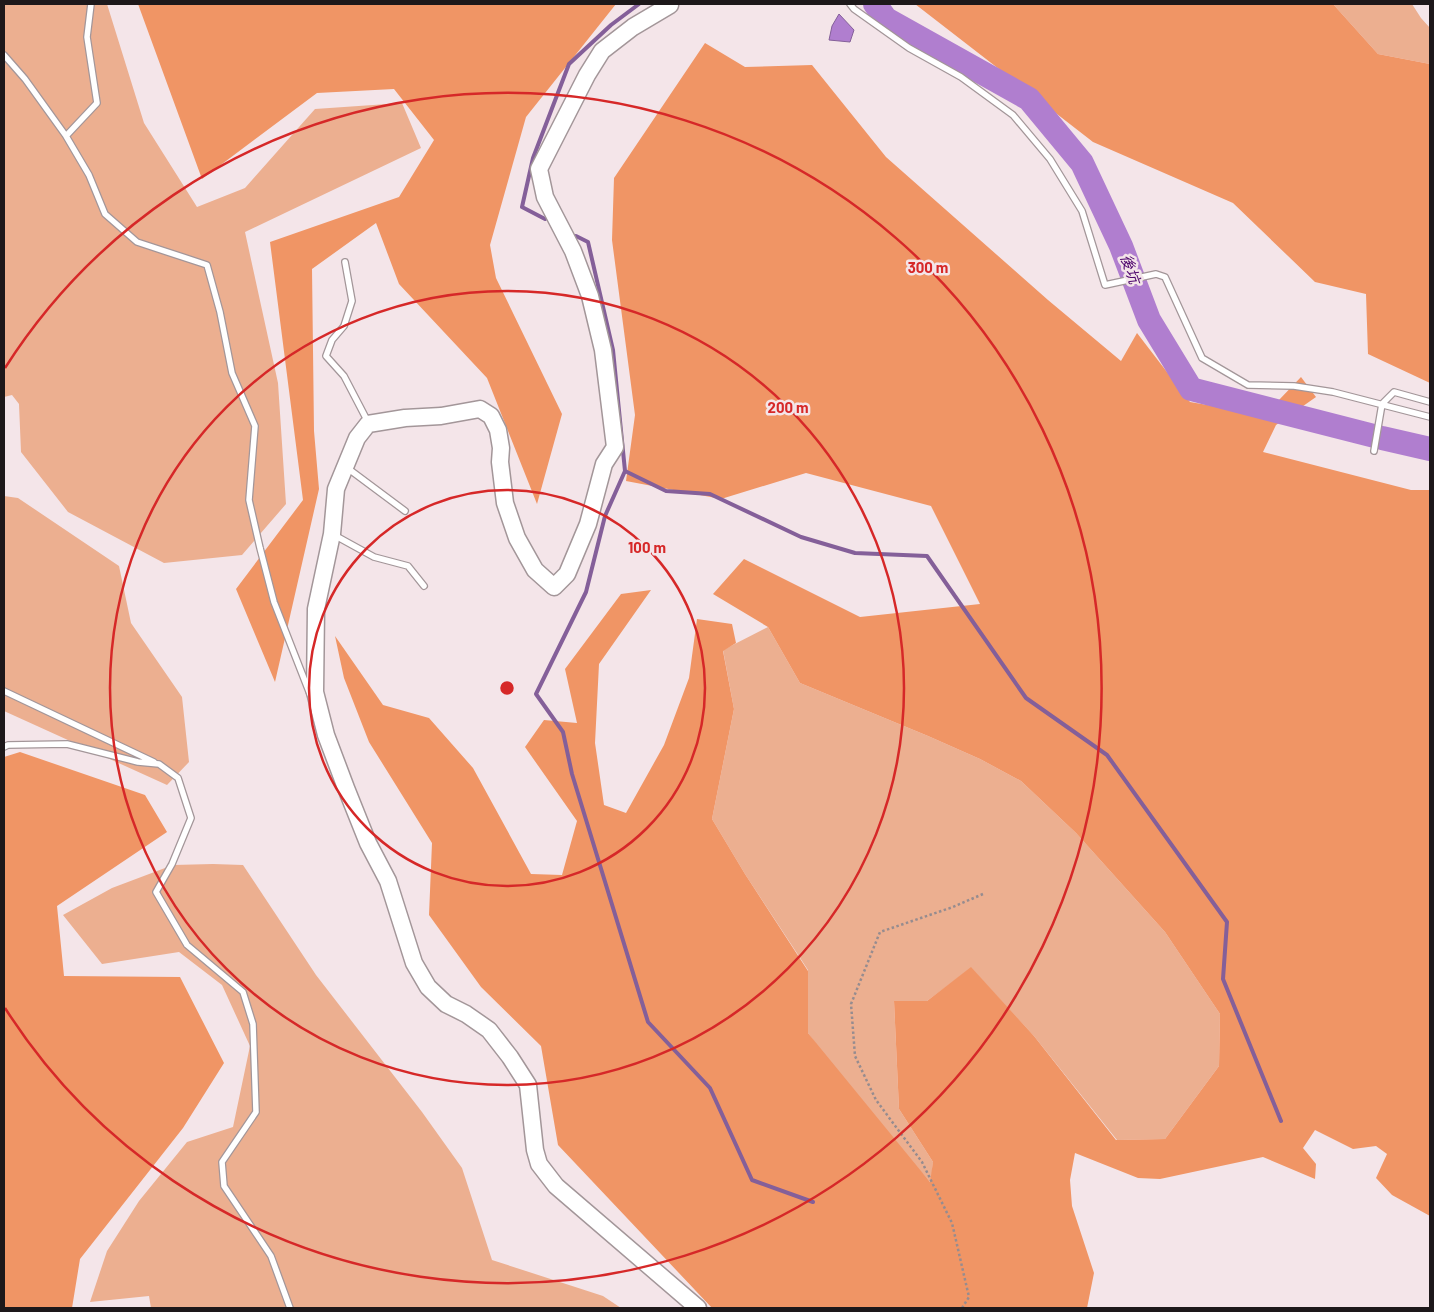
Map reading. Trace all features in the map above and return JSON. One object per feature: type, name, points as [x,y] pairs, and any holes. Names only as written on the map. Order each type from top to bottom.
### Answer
[{"type":"street","points":[[670,4],[633,27],[602,51],[587,75],[539,169],[545,197],[573,251],[590,296],[603,350],[615,447],[604,464],[588,524],[567,574],[554,587],[535,570],[518,538],[505,503],[500,462],[502,448],[498,430],[491,416],[480,409],[441,416],[405,418],[368,424],[357,438],[336,489],[332,534],[316,609],[315,692],[326,735],[368,843],[388,881],[414,963],[428,987],[446,1004],[466,1014],[488,1030],[510,1057],[528,1085],[535,1150],[539,1164],[556,1186],[698,1308]]},
{"type":"lane","points":[[66,136],[97,103],[87,38],[92,4]]},
{"type":"lane","points":[[850,4],[854,10],[909,48],[961,77],[1013,115],[1050,159],[1082,211],[1105,285],[1156,274],[1165,277],[1202,358],[1248,385],[1294,386],[1333,392],[1430,417]]},
{"type":"lane","points":[[4,55],[66,136],[89,175],[104,214],[137,242],[207,265],[220,312],[232,373],[255,426],[249,500],[260,548],[274,602],[326,735]]},
{"type":"lane","points":[[345,262],[352,301],[344,326],[332,340],[326,356],[344,376],[368,424]]},
{"type":"lane","points":[[1374,451],[1382,404],[1394,392],[1430,402]]},
{"type":"lane","points":[[345,465],[405,511]]},
{"type":"lane","points":[[332,534],[374,557],[408,566],[424,586]]},
{"type":"lane","points":[[4,691],[159,764],[178,778],[191,818],[172,864],[156,892],[187,945],[243,992],[253,1024],[256,1112],[222,1162],[224,1186],[271,1256],[290,1308]]},
{"type":"lane","points":[[4,747],[8,745],[67,744],[138,762],[159,764]]},
{"type":"path","points":[[962,1308],[969,1297],[952,1223],[922,1162],[876,1100],[855,1056],[851,1004],[880,932],[953,907],[983,894]]},
{"type":"shaded area","points":[[4,4],[107,4],[144,123],[197,207],[245,188],[315,109],[402,103],[421,148],[245,232],[278,383],[286,504],[242,555],[164,563],[68,512],[21,452],[19,404],[12,395],[4,397]]},
{"type":"shaded area","points":[[138,4],[616,4],[526,117],[490,245],[496,278],[562,414],[537,504],[487,378],[399,284],[376,223],[312,269],[314,431],[319,489],[275,682],[236,589],[303,500],[270,242],[399,197],[434,140],[394,89],[317,93],[202,179]]},
{"type":"shaded area","points":[[915,4],[1333,4],[1378,54],[1430,64],[1430,383],[1368,354],[1366,294],[1315,282],[1233,203],[1093,142]]},
{"type":"shaded area","points":[[1333,4],[1412,4],[1430,28],[1430,64],[1378,54]]},
{"type":"shaded area","points":[[839,14],[854,30],[850,42],[829,40],[832,26]]},
{"type":"shaded area","points":[[705,43],[745,67],[812,65],[886,157],[1048,300],[1121,361],[1137,333],[1190,402],[1242,411],[1278,401],[1301,377],[1316,397],[1276,425],[1263,452],[1411,490],[1430,490],[1430,1216],[1392,1195],[1376,1178],[1387,1154],[1376,1146],[1353,1149],[1315,1130],[1303,1148],[1316,1164],[1315,1179],[1263,1157],[1160,1179],[1138,1178],[1075,1153],[1070,1180],[1072,1206],[1094,1273],[1087,1308],[712,1308],[558,1145],[541,1046],[481,987],[429,915],[432,843],[369,742],[344,678],[335,636],[383,705],[429,718],[473,768],[531,874],[562,875],[577,821],[525,747],[544,720],[577,723],[565,669],[621,594],[651,590],[599,664],[595,743],[604,805],[626,813],[664,745],[689,678],[697,619],[732,624],[736,643],[723,651],[734,709],[712,819],[808,971],[808,1033],[930,1182],[933,1162],[899,1109],[894,1001],[927,1001],[971,967],[1034,1036],[1116,1140],[1165,1139],[1219,1066],[1220,1014],[1165,932],[1076,833],[1021,781],[980,759],[800,683],[768,627],[713,594],[744,559],[860,617],[980,604],[931,506],[806,473],[721,499],[626,481],[635,415],[612,240],[614,178]]},
{"type":"shaded area","points":[[4,496],[18,498],[119,566],[131,623],[182,697],[189,762],[167,785],[4,711]]},
{"type":"shaded area","points":[[768,627],[800,683],[980,759],[1021,781],[1076,833],[1165,932],[1220,1014],[1219,1066],[1165,1139],[1117,1140],[1034,1036],[971,968],[927,1001],[894,1001],[899,1109],[933,1162],[931,1183],[865,1110],[808,1033],[808,970],[745,874],[712,819],[734,709],[723,650]]},
{"type":"shaded area","points":[[20,752],[145,795],[167,832],[57,906],[64,976],[180,977],[224,1063],[183,1128],[80,1259],[72,1308],[4,1308],[4,757]]},
{"type":"shaded area","points":[[173,865],[243,865],[316,975],[422,1112],[462,1168],[492,1260],[603,1296],[621,1308],[151,1308],[149,1296],[90,1302],[107,1251],[139,1201],[187,1142],[233,1127],[250,1046],[222,985],[179,952],[102,964],[63,915],[112,888]]},
{"type":"waterway","points":[[545,219],[522,207],[533,158],[569,64],[611,25],[639,4]]},
{"type":"waterway","name":"後坑","points":[[875,4],[886,19],[1029,99],[1082,163],[1121,246],[1149,320],[1191,389],[1430,449]]},
{"type":"waterway","points":[[576,236],[588,242],[613,350],[625,471],[666,491],[710,494],[801,537],[855,553],[927,556],[1026,698],[1107,755],[1227,922],[1223,979],[1281,1121]]},
{"type":"waterway","points":[[625,471],[605,516],[586,592],[536,694],[563,732],[572,774],[648,1022],[710,1088],[752,1180],[813,1202]]}]
